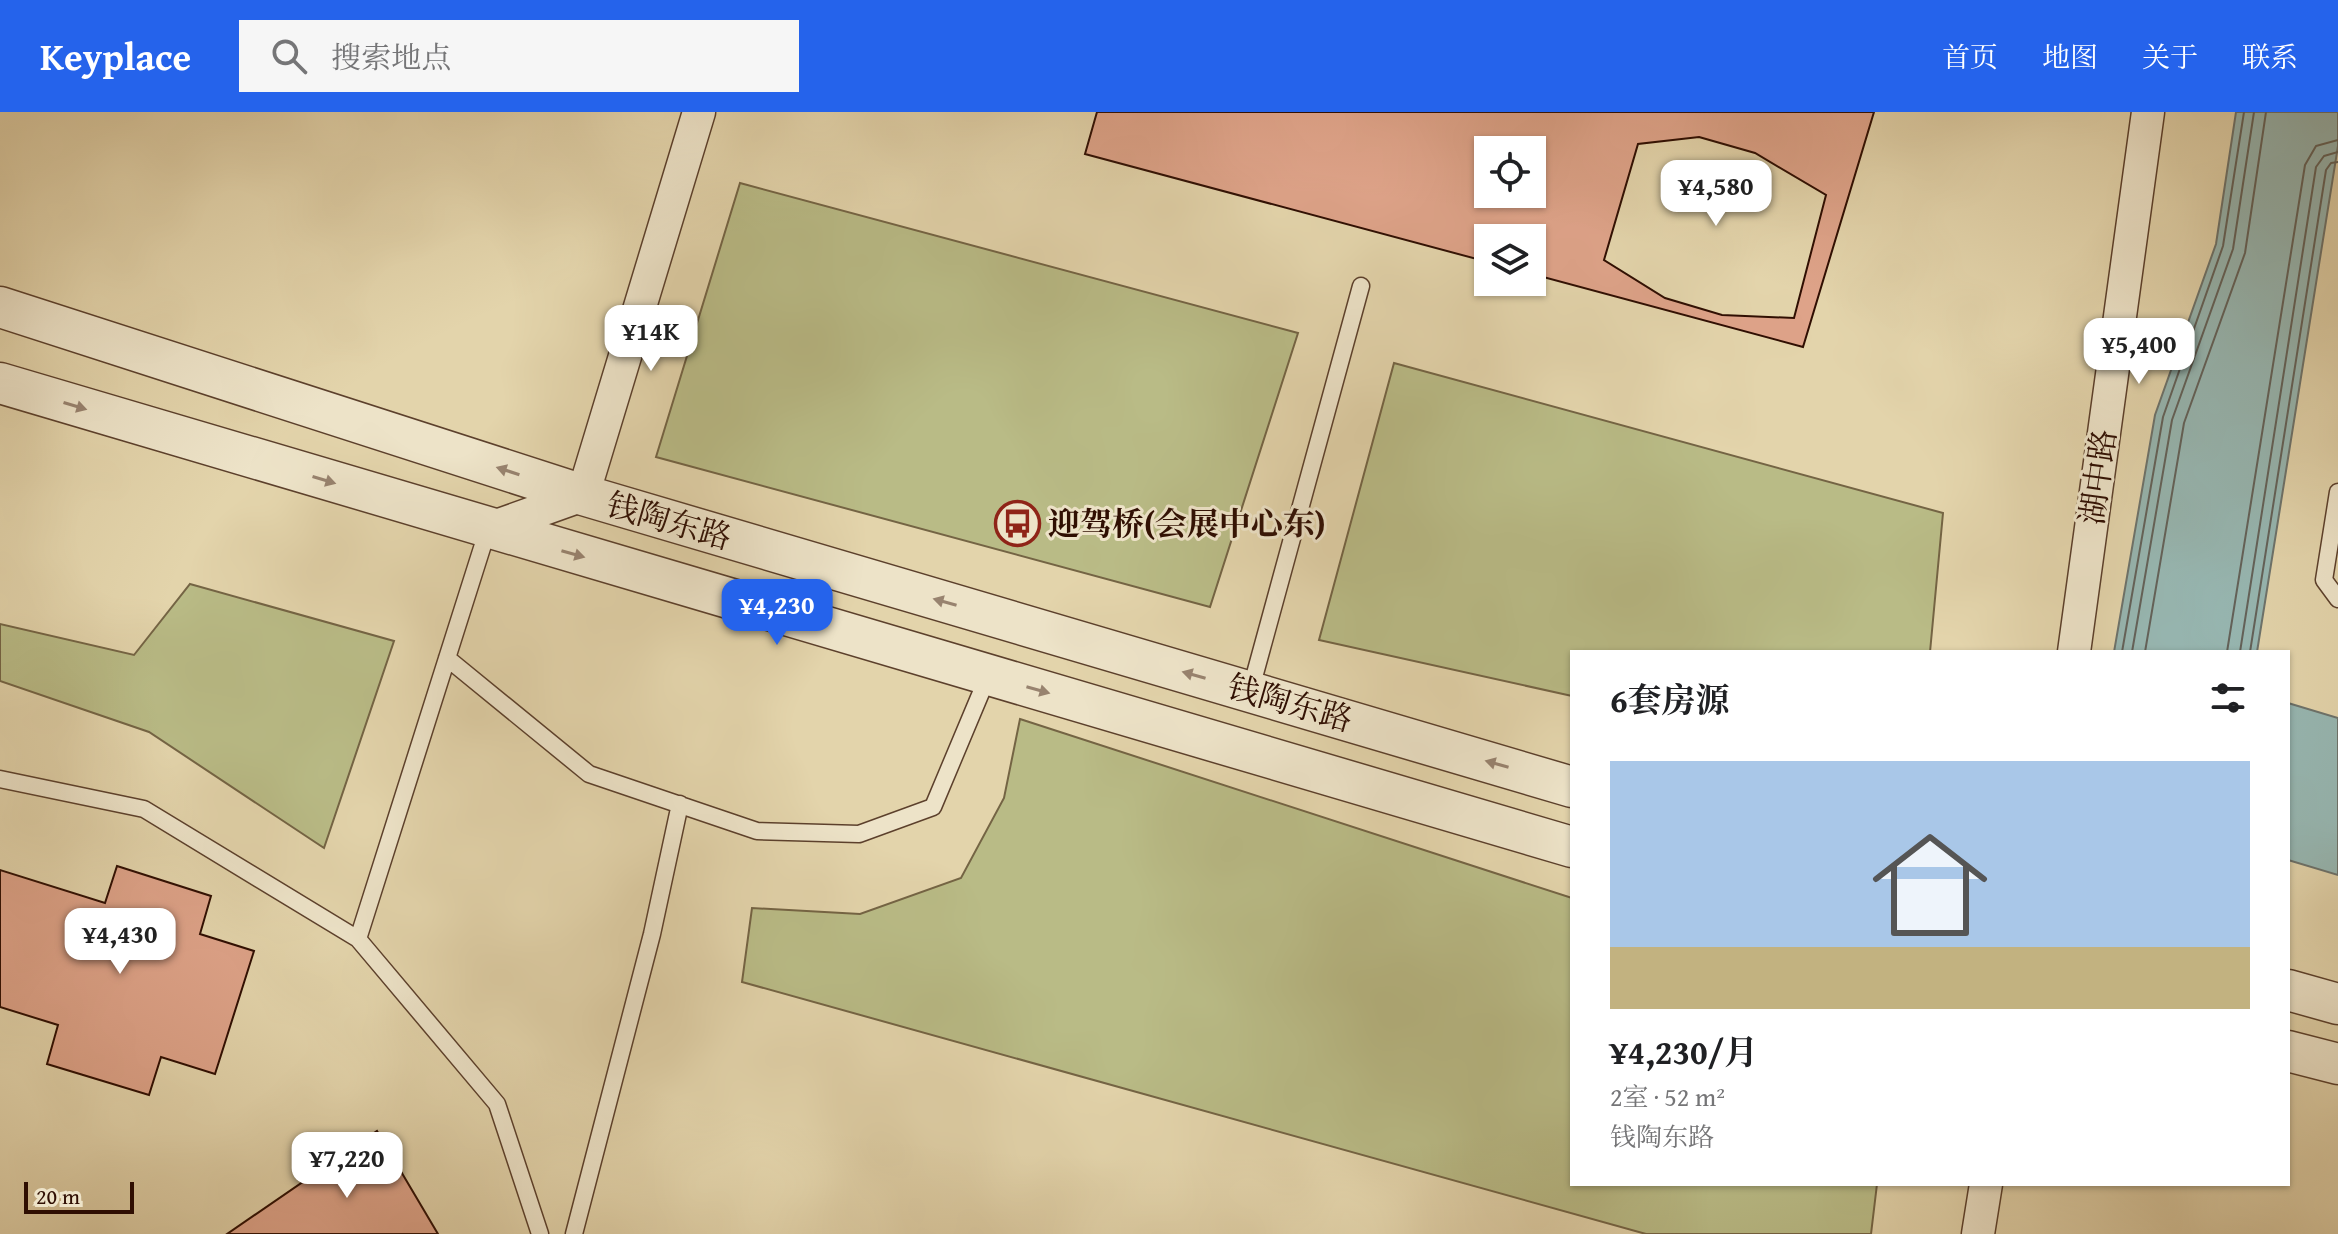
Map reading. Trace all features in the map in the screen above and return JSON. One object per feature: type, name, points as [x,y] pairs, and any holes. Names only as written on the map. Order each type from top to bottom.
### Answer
[{"type":"street","points":[[488,529],[583,495],[699,112]]},
{"type":"street","name":"湖中路","points":[[2074,650],[2148,112]]},
{"type":"street","name":"钱陶东路","points":[[0,307],[583,495],[1570,786]]},
{"type":"street","name":"钱陶东路","points":[[0,383],[1570,846]]},
{"type":"street","points":[[2290,991],[2338,1004]]},
{"type":"street","points":[[2290,1051],[2338,1064]]},
{"type":"street","points":[[1978,1234],[1986,1186]]},
{"type":"lane","points":[[1250,692],[1361,286]]},
{"type":"lane","points":[[2338,492],[2324,580],[2338,599]]},
{"type":"lane","points":[[358,939],[488,529]]},
{"type":"lane","points":[[447,658],[589,774],[757,831],[859,834],[933,807],[988,676]]},
{"type":"lane","points":[[0,779],[144,809],[358,939],[497,1104],[540,1234]]},
{"type":"lane","points":[[574,1234],[652,934],[680,804]]},
{"type":"green space","points":[[740,183],[1298,333],[1210,607],[656,457]]},
{"type":"green space","points":[[1394,363],[1943,513],[1930,650],[1570,650],[1570,696],[1319,640]]},
{"type":"green space","points":[[190,584],[394,641],[324,848],[149,732],[0,681],[0,624],[134,655]]},
{"type":"green space","points":[[1020,719],[1570,897],[1570,1186],[1877,1186],[1871,1234],[1646,1234],[742,982],[752,908],[860,914],[961,878],[1004,798]]},
{"type":"water","points":[[2236,112],[2338,112],[2338,146],[2257,650],[2114,650],[2155,415],[2216,244]]},
{"type":"water","points":[[2290,704],[2338,718],[2338,875],[2290,861]]},
{"type":"building","points":[[1097,112],[1874,112],[1803,347],[1546,278],[1546,224],[1474,224],[1474,258],[1085,154]]},
{"type":"building","points":[[1699,137],[1755,153],[1826,195],[1794,318],[1722,315],[1665,298],[1604,260],[1638,144]]},
{"type":"building","points":[[117,866],[211,896],[200,934],[254,951],[215,1074],[161,1057],[149,1095],[47,1064],[58,1025],[0,1007],[0,870],[105,903]]},
{"type":"building","points":[[377,1131],[438,1234],[227,1234]]},
{"type":"place","name":"迎驾桥(会展中心东)","points":[[1017,524]]}]
